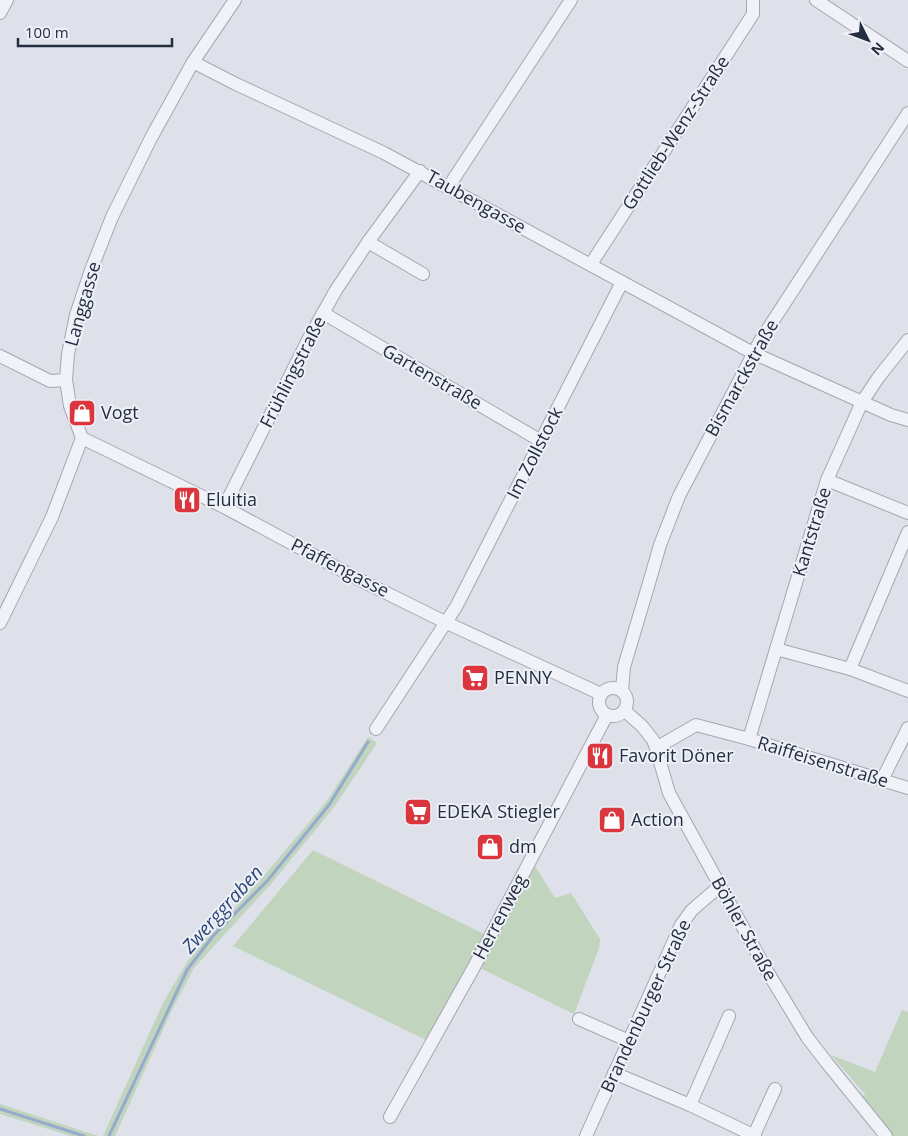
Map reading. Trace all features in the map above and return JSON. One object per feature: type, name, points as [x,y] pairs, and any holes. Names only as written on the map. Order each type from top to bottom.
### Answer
[{"type":"street","points":[[0,13],[7,0]]},
{"type":"street","name":"Langgasse","points":[[82,438],[70,406],[66,380],[68,354],[76,315],[91,270],[112,217],[152,138],[193,62],[235,0]]},
{"type":"street","points":[[449,186],[571,0]]},
{"type":"street","name":"Gottlieb-Wenz-Straße","points":[[590,264],[753,14],[753,0]]},
{"type":"street","points":[[816,0],[908,61]]},
{"type":"street","name":"Taubengasse","points":[[193,62],[236,84],[367,144],[449,186],[753,353],[891,415],[908,420]]},
{"type":"street","name":"Bismarckstraße","points":[[611,690],[624,667],[660,545],[679,496],[753,353],[908,113]]},
{"type":"street","name":"Frühlingstraße","points":[[224,507],[323,313],[368,242],[420,171]]},
{"type":"street","points":[[368,242],[423,274]]},
{"type":"street","name":"Im Zollstock","points":[[376,729],[465,592],[622,282]]},
{"type":"street","name":"Gartenstraße","points":[[323,313],[541,441]]},
{"type":"street","name":"Kantstraße","points":[[749,739],[828,480],[862,402],[908,340]]},
{"type":"street","points":[[0,356],[50,382],[66,380]]},
{"type":"street","points":[[0,623],[52,517],[82,438]]},
{"type":"street","name":"Pfaffengasse","points":[[82,438],[224,507],[358,579],[534,665],[611,690]]},
{"type":"street","points":[[828,480],[908,513]]},
{"type":"street","points":[[850,669],[908,532]]},
{"type":"street","points":[[776,649],[850,669],[908,691]]},
{"type":"street","points":[[611,690],[628,700],[625,711],[617,716],[607,715],[600,708],[599,699],[611,690]]},
{"type":"street","name":"Böhler Straße","points":[[625,711],[648,732],[656,748],[667,787],[767,971],[807,1037],[886,1136]]},
{"type":"street","name":"Herrenweg","points":[[390,1117],[474,967],[607,715]]},
{"type":"street","name":"Raiffeisenstraße","points":[[656,748],[696,725],[749,739],[908,788]]},
{"type":"street","points":[[882,780],[908,728]]},
{"type":"street","name":"Brandenburger Straße","points":[[586,1136],[681,925],[692,910],[720,886]]},
{"type":"street","points":[[690,1105],[729,1016]]},
{"type":"street","points":[[580,1019],[629,1041]]},
{"type":"street","points":[[614,1073],[690,1105],[755,1136],[775,1090]]},
{"type":"green space","points":[[368,737],[377,743],[335,806],[271,884],[194,968],[172,1010],[115,1136],[103,1136],[163,1003],[187,962],[210,934],[263,877],[326,802]]},
{"type":"green space","points":[[313,850],[486,935],[430,1042],[233,946]]},
{"type":"green space","points":[[533,863],[555,898],[571,893],[600,939],[599,948],[574,1014],[478,967]]},
{"type":"green space","points":[[902,1010],[908,1012],[908,1136],[894,1136],[860,1094],[864,1096],[865,1094],[831,1055],[875,1072]]},
{"type":"green space","points":[[0,1104],[98,1136],[71,1136],[0,1114]]},
{"type":"waterway","name":"Zwerggraben","points":[[109,1136],[187,970],[213,936],[268,880],[329,805],[368,742]]},
{"type":"waterway","name":"Zwerggraben","points":[[0,1109],[84,1136]]},
{"type":"place","name":"Vogt","points":[[82,413]]},
{"type":"place","name":"Eluitia","points":[[187,500]]},
{"type":"place","name":"PENNY","points":[[475,678]]},
{"type":"place","name":"Favorit Döner","points":[[600,756]]},
{"type":"place","name":"EDEKA Stiegler","points":[[418,812]]},
{"type":"place","name":"Action","points":[[612,820]]},
{"type":"place","name":"dm","points":[[490,847]]}]
